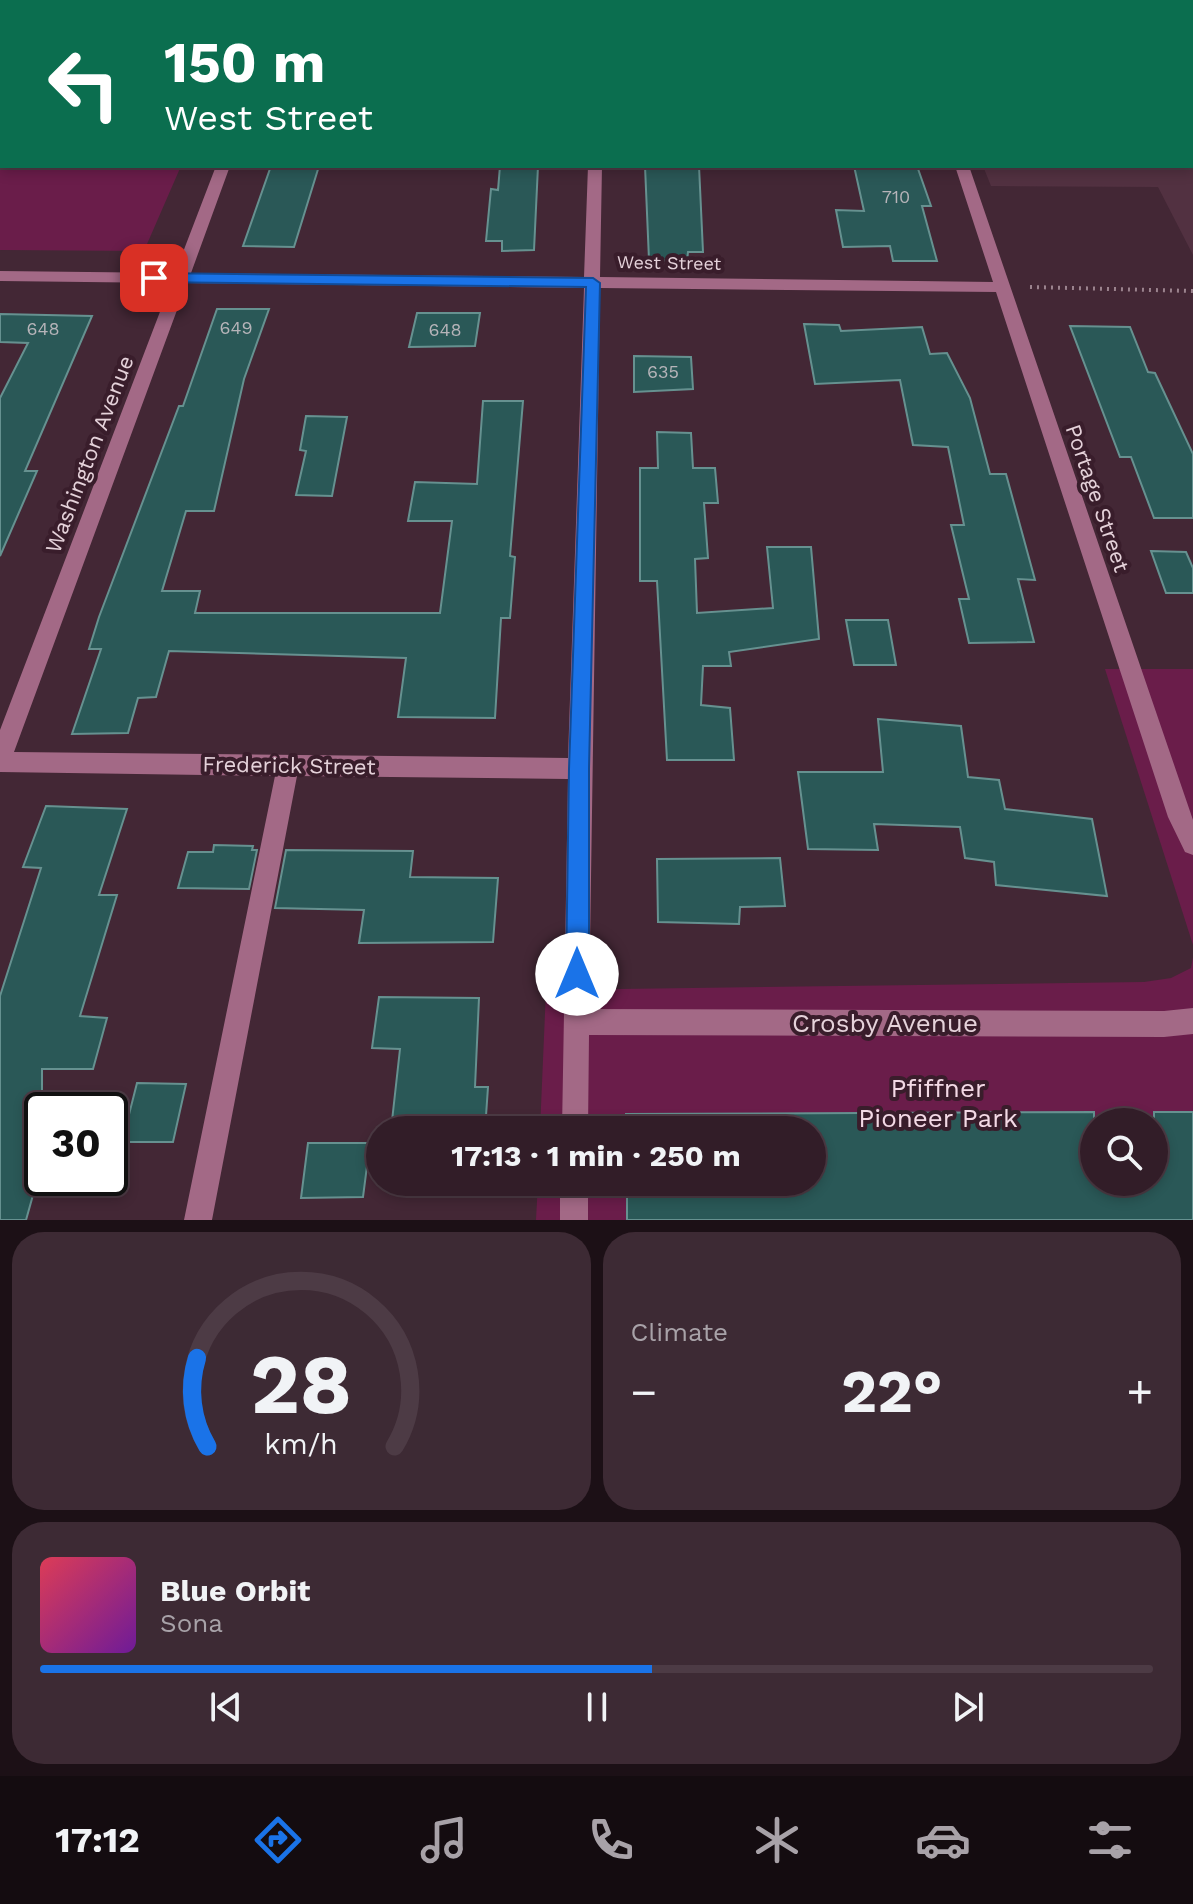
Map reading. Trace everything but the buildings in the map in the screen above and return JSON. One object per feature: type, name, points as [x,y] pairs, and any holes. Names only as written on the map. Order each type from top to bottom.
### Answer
[{"type":"street","name":"Washington Avenue","points":[[0,760],[222,168]]},
{"type":"street","points":[[575,1116],[579,769],[595,168]]},
{"type":"street","name":"Portage Street","points":[[963,168],[1179,817],[1193,844]]},
{"type":"street","name":"West Street","points":[[0,276],[1001,287]]},
{"type":"street","name":"Frederick Street","points":[[0,760],[579,769]]},
{"type":"street","points":[[198,1220],[288,765]]},
{"type":"street","name":"Crosby Avenue","points":[[577,1022],[1193,1021]]},
{"type":"street","points":[[574,1196],[574,1220]]},
{"type":"path","points":[[1001,287],[1193,291]]},
{"type":"shaded area","points":[[984,168],[1193,168],[1193,255],[1158,187],[991,186]]},
{"type":"green space","points":[[0,168],[180,168],[144,251],[0,250]]},
{"type":"green space","points":[[1105,669],[1193,669],[1193,945]]},
{"type":"green space","name":"Pfiffner Pioneer Park","points":[[1193,957],[1193,1220],[536,1220],[537,1196],[826,1196],[826,1116],[541,1116],[546,990],[1144,982],[1171,978],[1191,968]]},
{"type":"route","points":[[154,278],[593,283],[579,769],[577,974]]}]
